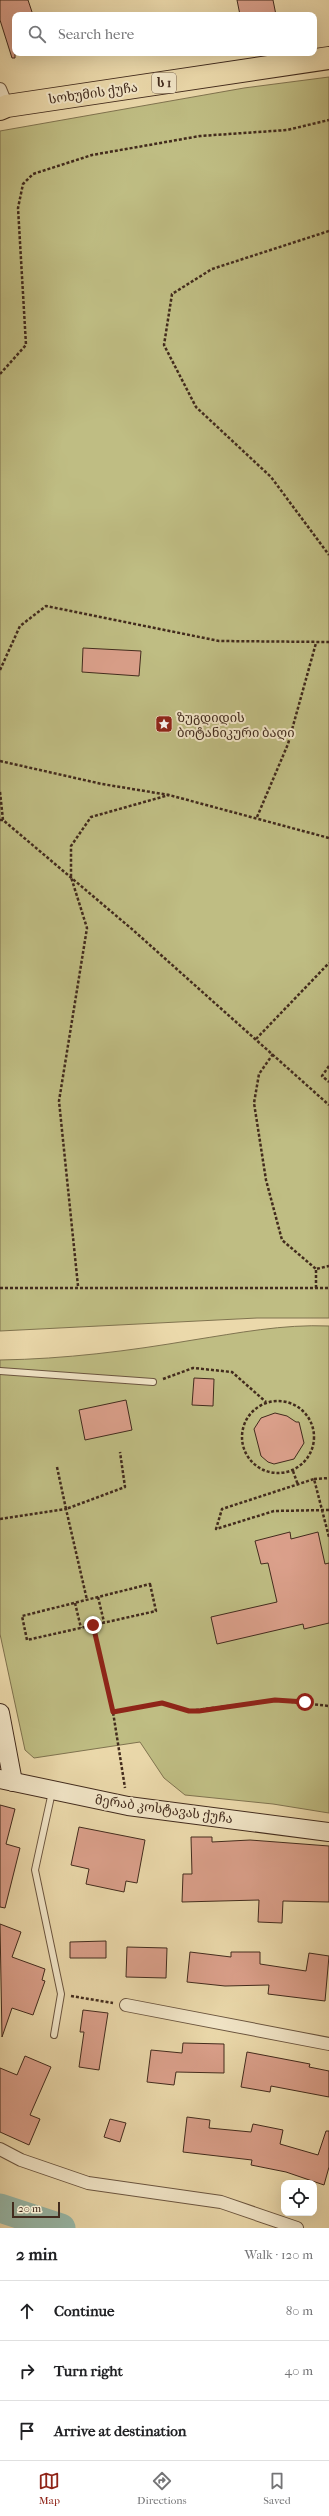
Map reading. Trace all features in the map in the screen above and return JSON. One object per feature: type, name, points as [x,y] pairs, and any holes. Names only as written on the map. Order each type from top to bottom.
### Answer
[{"type":"highway","name":"სოხუმის ქუჩა","points":[[2,101],[329,58]]},
{"type":"street","points":[[0,1713],[7,1780]]},
{"type":"street","name":"მერაბ კოსტავას ქუჩა","points":[[7,1780],[52,1791],[128,1806],[329,1832]]},
{"type":"street","points":[[126,2005],[329,2044]]},
{"type":"street","points":[[0,2149],[21,2160],[88,2183],[221,2202],[297,2228]]},
{"type":"lane","points":[[0,1371],[153,1382]]},
{"type":"lane","points":[[52,1791],[35,1870],[61,1994],[54,2035]]},
{"type":"path","points":[[0,374],[26,345],[18,208],[23,184],[33,174],[92,155],[200,136],[287,130],[329,120]]},
{"type":"path","points":[[329,231],[212,269],[172,294],[164,344],[196,407],[271,477],[329,555]]},
{"type":"path","points":[[0,670],[20,626],[46,606],[219,641],[329,642]]},
{"type":"path","points":[[256,817],[288,744],[316,643]]},
{"type":"path","points":[[0,761],[102,784],[169,795],[256,817],[329,838]]},
{"type":"path","points":[[0,792],[1,820],[71,877],[329,1105]]},
{"type":"path","points":[[78,1286],[59,1101],[87,928],[71,877],[72,846],[91,817],[169,795]]},
{"type":"path","points":[[256,1039],[329,962]]},
{"type":"path","points":[[273,1054],[258,1074],[254,1103],[266,1180],[282,1240],[316,1269],[316,1288]]},
{"type":"path","points":[[329,1066],[322,1076],[329,1082]]},
{"type":"path","points":[[316,1269],[329,1266]]},
{"type":"path","points":[[0,1288],[78,1286],[329,1288]]},
{"type":"path","points":[[153,1382],[193,1368],[232,1372],[266,1402]]},
{"type":"path","points":[[279,1400],[291,1402],[302,1409],[310,1418],[314,1430],[315,1442],[311,1454],[303,1464],[293,1471],[281,1474],[270,1473],[254,1464],[244,1450],[243,1427],[248,1416],[256,1408],[266,1402],[279,1400]]},
{"type":"path","points":[[0,1519],[66,1509],[125,1487],[120,1452]]},
{"type":"path","points":[[57,1467],[87,1600]]},
{"type":"path","points":[[293,1471],[298,1486]]},
{"type":"path","points":[[329,1478],[314,1479],[298,1486],[222,1509],[216,1529],[274,1511],[329,1510]]},
{"type":"path","points":[[314,1479],[329,1537]]},
{"type":"path","points":[[150,1584],[156,1611],[27,1640],[22,1616],[87,1600],[150,1584]]},
{"type":"path","points":[[98,1597],[104,1622]]},
{"type":"path","points":[[75,1603],[81,1628]]},
{"type":"path","points":[[93,1625],[113,1712],[128,1806]]},
{"type":"path","points":[[113,1712],[162,1703],[194,1711],[275,1700],[329,1706]]},
{"type":"path","points":[[61,1994],[126,2005]]},
{"type":"shaded area","name":"ზუგდიდის ბოტანიკური ბაღი","points":[[329,77],[329,1318],[257,1318],[0,1331],[0,131],[244,88]]},
{"type":"shaded area","points":[[295,1326],[329,1326],[329,1813],[273,1804],[185,1795],[164,1778],[140,1742],[34,1758],[25,1750],[0,1634],[0,1360],[97,1354],[261,1330]]},
{"type":"building","points":[[0,0],[28,0],[32,12],[12,12],[12,56],[15,56],[15,58],[12,58],[0,20]]},
{"type":"building","points":[[237,0],[273,0],[275,12],[239,12]]},
{"type":"building","points":[[83,648],[141,651],[139,676],[82,672]]},
{"type":"building","points":[[194,1378],[214,1379],[213,1406],[192,1405]]},
{"type":"building","points":[[126,1400],[132,1430],[85,1440],[79,1410]]},
{"type":"building","points":[[275,1413],[287,1416],[296,1422],[299,1422],[304,1443],[294,1459],[274,1464],[268,1462],[261,1456],[254,1429],[261,1418]]},
{"type":"building","points":[[290,1532],[291,1539],[318,1532],[325,1564],[329,1563],[329,1623],[304,1629],[303,1624],[217,1644],[211,1617],[277,1602],[268,1563],[261,1564],[255,1541]]},
{"type":"building","points":[[0,1805],[15,1809],[6,1844],[20,1848],[5,1908],[0,1907]]},
{"type":"building","points":[[79,1827],[145,1840],[137,1883],[126,1881],[124,1892],[86,1884],[89,1869],[71,1865]]},
{"type":"building","points":[[191,1837],[212,1837],[212,1842],[250,1840],[329,1846],[329,1902],[283,1901],[282,1923],[258,1922],[259,1900],[182,1902],[183,1874],[192,1874]]},
{"type":"building","points":[[0,1924],[21,1932],[12,1957],[45,1969],[42,1980],[45,1981],[33,2015],[12,2008],[2,2037]]},
{"type":"building","points":[[106,1941],[106,1958],[70,1958],[70,1942]]},
{"type":"building","points":[[127,1947],[167,1948],[166,1978],[126,1977]]},
{"type":"building","points":[[190,1952],[231,1957],[231,1952],[260,1952],[260,1964],[306,1971],[309,1953],[329,1956],[325,2001],[268,1994],[269,1985],[225,1986],[187,1982]]},
{"type":"building","points":[[83,2010],[108,2013],[99,2070],[79,2067],[84,2032],[80,2032]]},
{"type":"building","points":[[183,2043],[224,2044],[224,2073],[176,2072],[174,2085],[147,2082],[151,2050],[182,2053]]},
{"type":"building","points":[[247,2052],[310,2064],[309,2067],[329,2071],[329,2097],[271,2086],[270,2092],[241,2087]]},
{"type":"building","points":[[25,2056],[51,2067],[30,2115],[40,2119],[29,2145],[0,2132],[0,2068],[17,2075]]},
{"type":"building","points":[[187,2117],[210,2120],[209,2128],[251,2132],[253,2124],[283,2130],[280,2144],[318,2155],[326,2131],[329,2131],[329,2167],[324,2185],[317,2183],[317,2180],[309,2180],[286,2172],[251,2165],[252,2160],[183,2152]]},
{"type":"building","points":[[110,2119],[126,2123],[120,2142],[104,2137]]},
{"type":"waterway","points":[[0,2208],[61,2228]]},
{"type":"place","name":"ზუგდიდის ბოტანიკური ბაღი","points":[[164,724]]},
{"type":"route","points":[[93,1625],[113,1712],[162,1703],[171,1704],[189,1711],[199,1711],[275,1700],[305,1702]]}]
